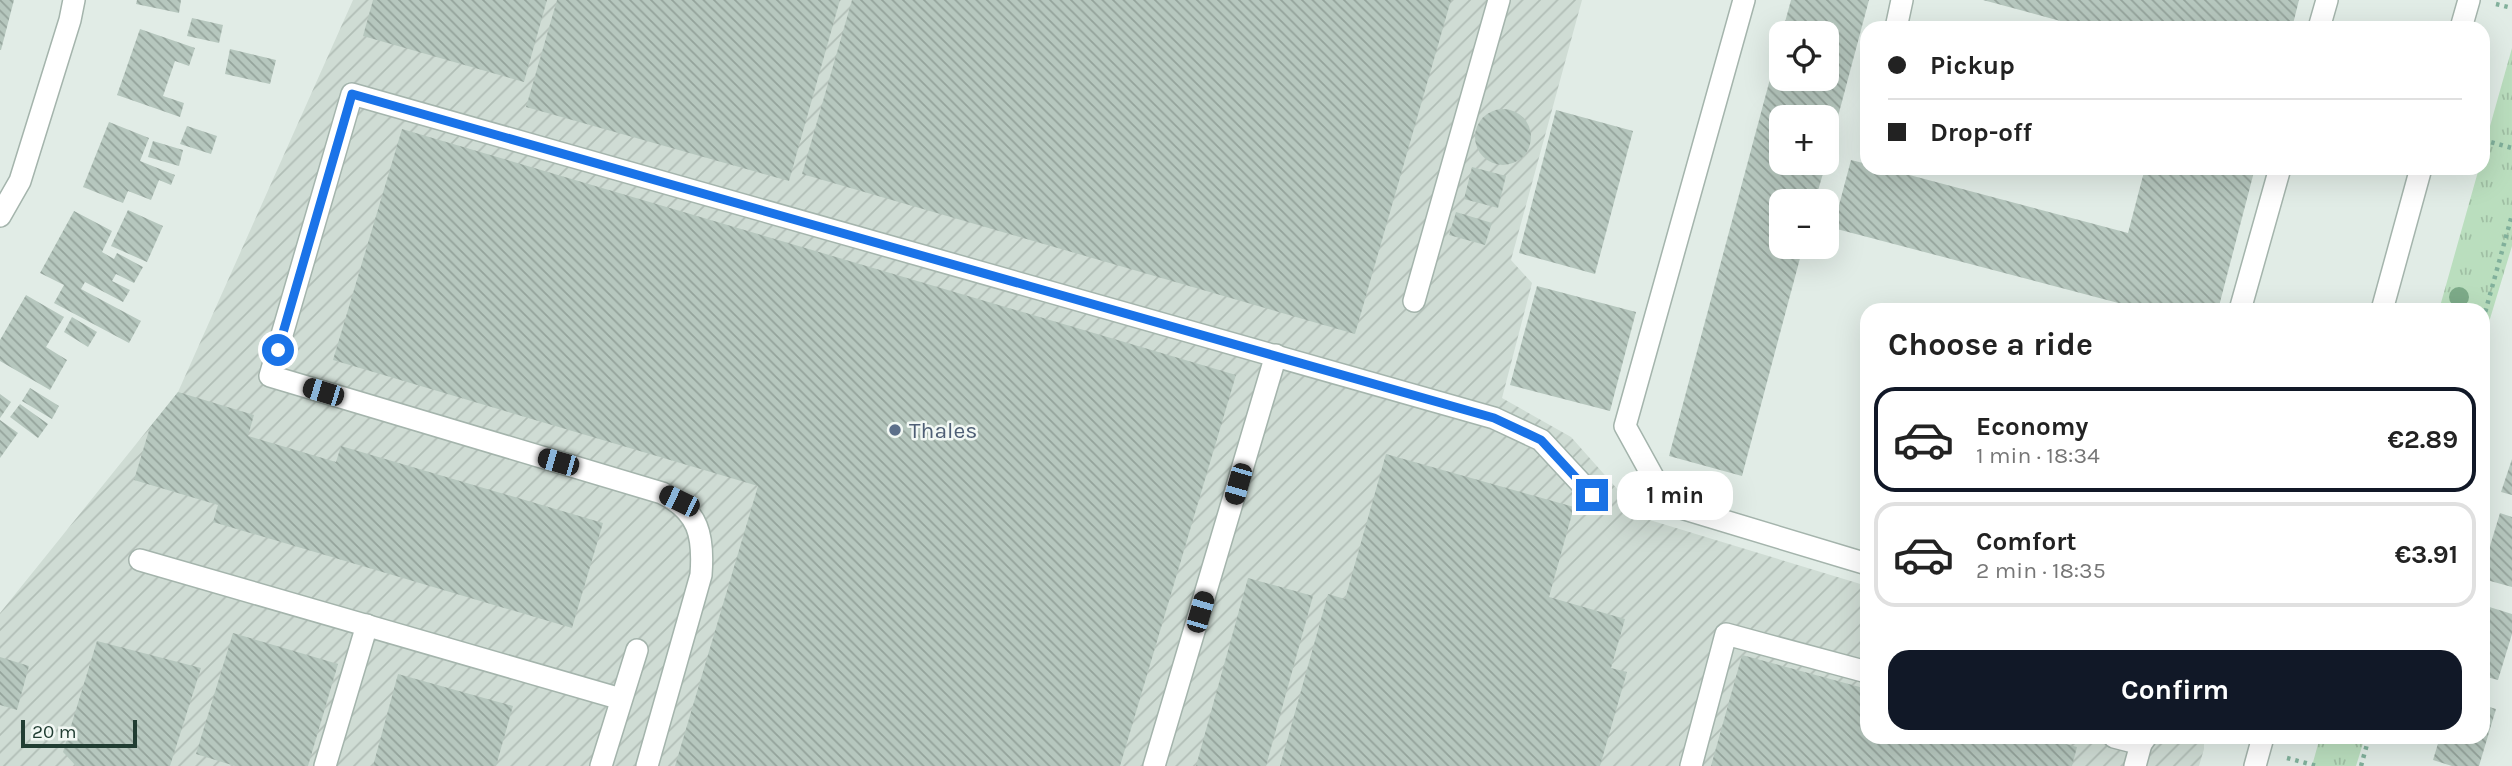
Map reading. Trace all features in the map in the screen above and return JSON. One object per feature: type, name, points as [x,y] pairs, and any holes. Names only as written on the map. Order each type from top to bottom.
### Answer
[{"type":"street","points":[[0,216],[20,181],[74,0]]},
{"type":"street","points":[[1414,301],[1499,0]]},
{"type":"street","points":[[1744,0],[1625,426],[1668,503],[1860,562]]},
{"type":"street","points":[[1898,21],[1902,0]]},
{"type":"street","points":[[2321,21],[2327,0]]},
{"type":"street","points":[[2463,21],[2469,0]]},
{"type":"street","points":[[647,766],[701,575],[703,552],[699,533],[691,514],[679,501],[662,493],[270,376],[352,94],[1494,418],[1541,440],[1592,495]]},
{"type":"street","points":[[2243,303],[2278,175]]},
{"type":"street","points":[[2384,303],[2419,175]]},
{"type":"street","points":[[1154,766],[1276,355]]},
{"type":"street","points":[[140,560],[621,699]]},
{"type":"street","points":[[325,766],[367,625]]},
{"type":"street","points":[[1691,766],[1726,634],[1860,670]]},
{"type":"street","points":[[601,766],[637,650]]},
{"type":"street","points":[[2135,766],[2143,744]]},
{"type":"street","points":[[2255,766],[2261,744]]},
{"type":"path","points":[[2490,142],[2512,148]]},
{"type":"path","points":[[2488,303],[2512,215]]},
{"type":"path","points":[[2361,766],[2367,744]]},
{"type":"shaded area","points":[[353,0],[1582,0],[1511,260],[1532,283],[1502,398],[1571,437],[1643,518],[1860,584],[1860,744],[2204,744],[2204,749],[2199,766],[0,766],[0,613],[178,392]]},
{"type":"green space","points":[[2512,48],[2512,246],[2490,319],[2490,303],[2441,303],[2477,175],[2490,175],[2490,126]]},
{"type":"green space","points":[[2318,744],[2363,744],[2356,766],[2312,766]]},
{"type":"building","points":[[0,0],[14,0],[1,50],[0,50]]},
{"type":"building","points":[[137,0],[181,0],[179,13],[136,4]]},
{"type":"building","points":[[373,0],[547,0],[524,82],[363,36]]},
{"type":"building","points":[[557,0],[840,0],[789,181],[526,107]]},
{"type":"building","points":[[852,0],[1451,0],[1355,334],[802,174]]},
{"type":"building","points":[[1791,0],[1869,0],[1863,21],[1860,21],[1860,34],[1839,113],[1839,105],[1769,105],[1769,175],[1823,175],[1818,189],[1769,189],[1769,259],[1800,259],[1742,476],[1669,456],[1769,83],[1769,91],[1839,91],[1839,21],[1785,21]]},
{"type":"building","points":[[1983,0],[2299,0],[2294,21],[2060,21]]},
{"type":"building","points":[[192,18],[223,25],[219,43],[187,36]]},
{"type":"building","points":[[140,29],[195,48],[189,66],[175,61],[163,96],[184,103],[180,117],[117,95]]},
{"type":"building","points":[[230,49],[276,60],[270,84],[225,74]]},
{"type":"building","points":[[1497,109],[1509,109],[1523,117],[1531,131],[1529,148],[1523,157],[1509,165],[1497,165],[1480,153],[1475,143],[1475,131],[1487,114]]},
{"type":"building","points":[[1556,110],[1633,131],[1595,274],[1519,253]]},
{"type":"building","points":[[109,122],[149,138],[140,161],[175,175],[171,185],[159,180],[151,200],[128,191],[123,203],[83,187]]},
{"type":"building","points":[[187,126],[217,136],[211,154],[180,144]]},
{"type":"building","name":"Thales","points":[[402,129],[1236,375],[1120,766],[675,766],[758,486],[333,360]]},
{"type":"building","points":[[153,141],[183,150],[179,166],[148,157]]},
{"type":"building","points":[[1851,160],[1860,162],[1860,175],[1909,175],[2128,233],[2143,175],[2253,175],[2220,303],[2118,303],[1839,230],[1839,205]]},
{"type":"building","points":[[1472,167],[1506,176],[1498,208],[1464,199]]},
{"type":"building","points":[[128,210],[163,226],[147,262],[111,246]]},
{"type":"building","points":[[74,211],[112,231],[102,252],[114,259],[117,253],[143,267],[134,283],[116,274],[112,281],[130,290],[123,302],[85,282],[81,289],[141,321],[129,343],[54,303],[64,285],[40,273]]},
{"type":"building","points":[[1456,212],[1492,223],[1485,245],[1449,235]]},
{"type":"building","points":[[1537,286],[1636,312],[1610,411],[1510,385]]},
{"type":"building","points":[[26,295],[64,317],[46,347],[67,360],[50,390],[0,361],[0,340]]},
{"type":"building","points":[[72,317],[97,332],[88,347],[64,332]]},
{"type":"building","points":[[30,388],[59,406],[52,419],[22,401]]},
{"type":"building","points":[[178,392],[254,415],[248,436],[336,462],[341,446],[603,523],[572,628],[213,522],[218,505],[134,480],[150,427]]},
{"type":"building","points":[[0,394],[11,402],[0,418]]},
{"type":"building","points":[[20,404],[48,424],[38,438],[10,417]]},
{"type":"building","points":[[0,420],[18,433],[0,458]]},
{"type":"building","points":[[1386,454],[1574,507],[1549,597],[1625,619],[1611,668],[1627,672],[1600,766],[1280,766],[1328,594],[1345,599]]},
{"type":"building","points":[[2512,459],[2512,495],[2501,492]]},
{"type":"building","points":[[2500,513],[2512,517],[2512,587],[2490,581],[2490,546]]},
{"type":"building","points":[[1248,578],[1313,596],[1266,766],[1196,766]]},
{"type":"building","points":[[2490,607],[2512,614],[2512,634],[2498,680],[2490,678]]},
{"type":"building","points":[[233,633],[338,664],[308,766],[235,766],[196,754]]},
{"type":"building","points":[[97,641],[201,668],[170,766],[76,766],[63,752]]},
{"type":"building","points":[[1742,655],[1860,687],[1860,744],[2066,744],[2077,747],[2072,766],[1711,766]]},
{"type":"building","points":[[0,657],[29,666],[17,710],[0,705]]},
{"type":"building","points":[[398,674],[513,706],[496,766],[373,766]]},
{"type":"building","points":[[2490,707],[2496,709],[2490,729]]},
{"type":"building","points":[[2438,744],[2486,744],[2479,766],[2452,766],[2433,760]]},
{"type":"place","name":"Thales","points":[[895,430]]},
{"type":"route","points":[[278,350],[352,94],[1494,418],[1541,440],[1592,495]]}]
